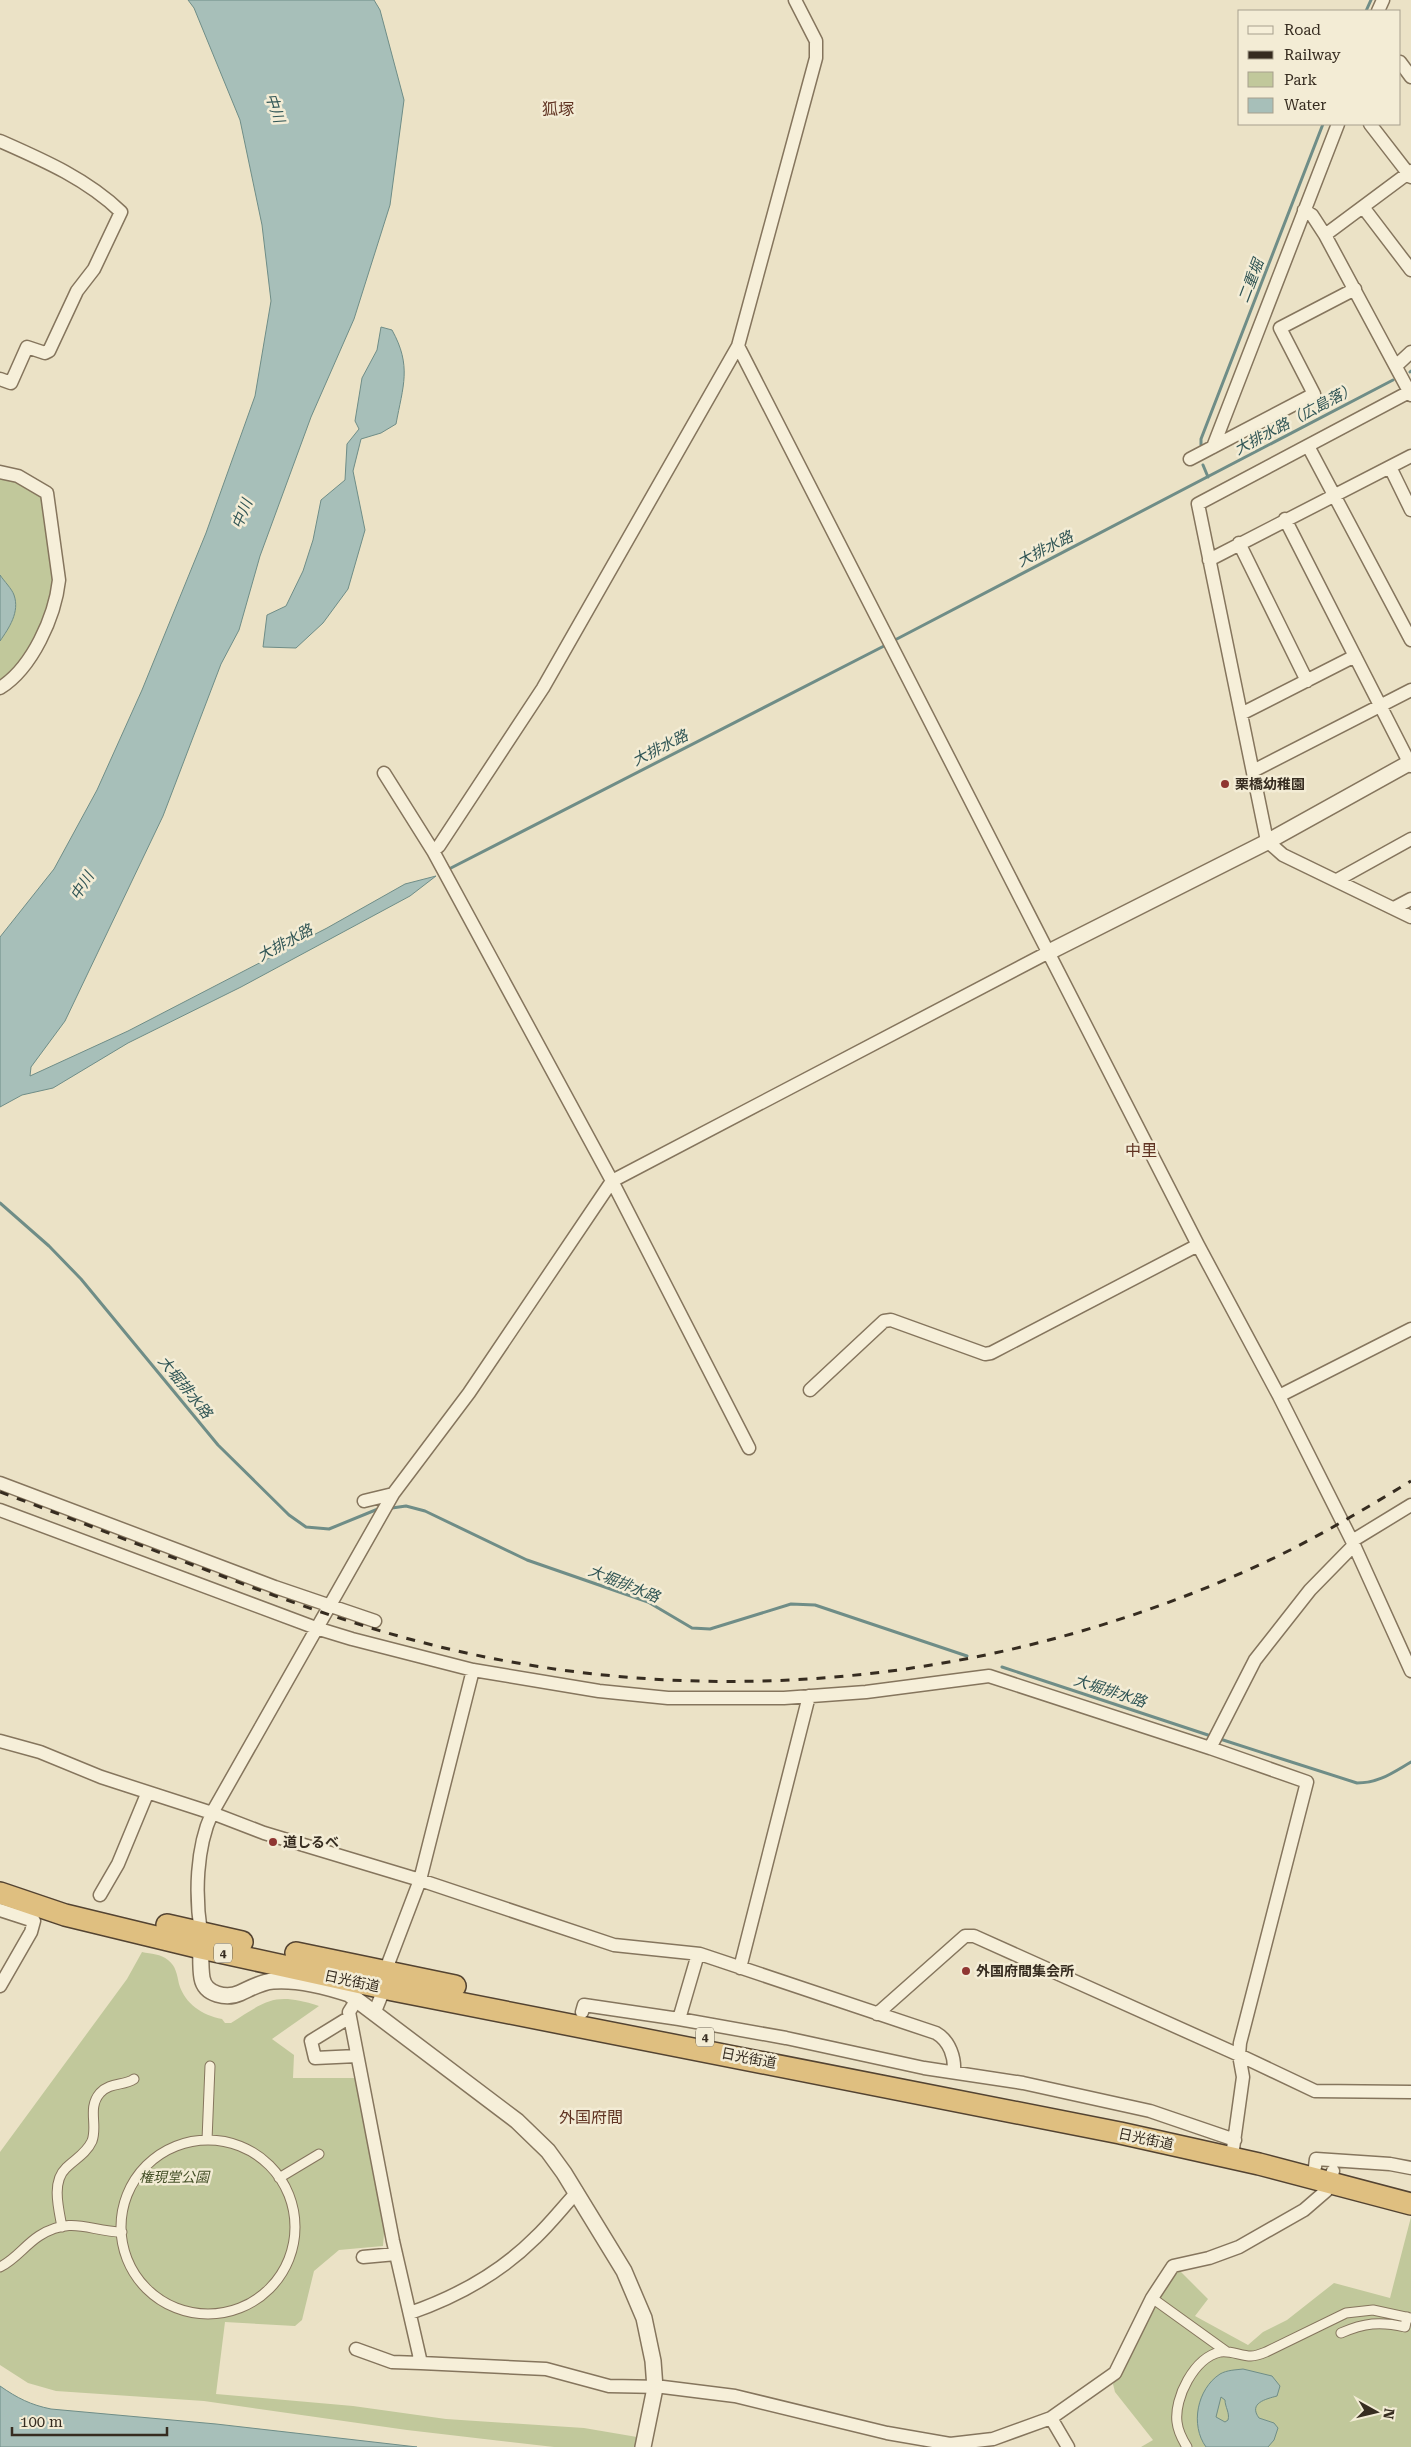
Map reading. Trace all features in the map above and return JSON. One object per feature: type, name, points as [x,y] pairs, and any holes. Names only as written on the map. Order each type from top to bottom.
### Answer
[{"type":"highway","name":"日光街道","points":[[0,1880],[201,1941],[392,1990],[1101,2129],[1259,2164],[1326,2173],[1411,2191]]},
{"type":"highway","name":"日光街道","points":[[0,1893],[65,1915],[582,2012],[1234,2144],[1326,2173],[1411,2204]]},
{"type":"street","points":[[435,854],[524,722],[738,346],[816,58],[816,41],[795,0]]},
{"type":"street","points":[[1401,63],[1411,76]]},
{"type":"street","points":[[1213,447],[1338,125]]},
{"type":"street","points":[[1325,235],[1410,174],[1371,125]]},
{"type":"street","points":[[0,141],[45,160],[100,194],[121,212],[94,269],[77,291],[49,351],[45,353],[27,347],[10,383],[0,379]]},
{"type":"street","points":[[1363,207],[1411,270]]},
{"type":"street","points":[[1304,210],[1312,215],[1325,235],[1409,391],[1198,504],[1267,841],[1283,855],[1411,917]]},
{"type":"street","points":[[1190,459],[1314,394],[1280,328],[1355,289]]},
{"type":"street","points":[[738,346],[1198,1245],[1353,1543],[1411,1671]]},
{"type":"street","points":[[1396,366],[1411,352]]},
{"type":"street","points":[[1308,446],[1411,640]]},
{"type":"street","points":[[1209,560],[1285,519],[1411,456]]},
{"type":"street","points":[[1390,466],[1411,510]]},
{"type":"street","points":[[0,472],[18,476],[47,494],[59,580],[57,594],[45,630],[33,652],[15,675],[0,688]]},
{"type":"street","points":[[643,2447],[655,2388],[650,2339],[637,2298],[577,2192],[554,2158],[532,2134],[349,1994],[324,1985],[273,1981],[261,1983],[231,1996],[219,1995],[204,1985],[202,1978],[199,1869],[202,1843],[212,1813],[393,1494],[469,1393],[612,1181],[1049,952],[1267,841],[1411,764],[1285,519]]},
{"type":"street","points":[[1239,543],[1307,681]]},
{"type":"street","points":[[1241,714],[1355,656]]},
{"type":"street","points":[[1253,771],[1411,690]]},
{"type":"street","points":[[384,773],[435,854],[452,885],[612,1181],[749,1448]]},
{"type":"street","points":[[1338,880],[1411,839]]},
{"type":"street","points":[[1394,908],[1411,899]]},
{"type":"street","points":[[810,1390],[884,1321],[891,1320],[985,1354],[991,1353],[1198,1245]]},
{"type":"street","points":[[1278,1396],[1411,1329]]},
{"type":"street","points":[[0,1483],[276,1587],[375,1621]]},
{"type":"street","points":[[364,1501],[393,1494]]},
{"type":"street","points":[[1210,1748],[1255,1660],[1310,1590],[1353,1543],[1411,1505]]},
{"type":"street","points":[[0,1510],[316,1628],[473,1670],[599,1692],[668,1698],[809,1696],[866,1692],[990,1676],[1307,1782],[1245,2024],[1240,2054],[1243,2077],[1234,2144],[1150,2112],[1024,2083],[954,2072],[678,2019],[584,2005],[582,2012]]},
{"type":"street","points":[[388,1964],[420,1880],[473,1670]]},
{"type":"street","points":[[740,1968],[809,1696]]},
{"type":"street","points":[[0,1741],[40,1752],[148,1794],[212,1813],[273,1836],[420,1880],[614,1945],[698,1954],[942,2036],[953,2058],[954,2072]]},
{"type":"street","points":[[100,1895],[118,1864],[148,1794]]},
{"type":"street","points":[[0,1910],[34,1922],[31,1932],[0,1986]]},
{"type":"street","points":[[877,2014],[965,1936],[974,1936],[1240,2054],[1315,2091],[1411,2092]]},
{"type":"street","points":[[678,2019],[698,1954]]},
{"type":"street","points":[[374,2014],[382,1994]]},
{"type":"street","points":[[356,2001],[350,2006],[350,2017],[357,2056],[396,2254],[421,2363]]},
{"type":"street","points":[[350,2017],[311,2041],[315,2058],[357,2056]]},
{"type":"street","points":[[207,2140],[210,2066]]},
{"type":"street","points":[[62,2227],[58,2199],[60,2178],[66,2168],[82,2156],[91,2142],[95,2100],[105,2089],[112,2085],[134,2079]]},
{"type":"street","points":[[207,2140],[233,2144],[250,2151],[264,2161],[280,2178],[289,2197],[294,2215],[294,2232],[289,2257],[270,2288],[253,2301],[234,2310],[214,2314],[193,2312],[173,2306],[155,2296],[140,2281],[125,2253],[122,2232],[125,2201],[133,2183],[157,2157],[172,2148],[189,2142],[207,2140]]},
{"type":"street","points":[[280,2178],[319,2154]]},
{"type":"street","points":[[356,2349],[392,2362],[546,2370],[609,2386],[673,2388],[735,2396],[887,2433],[950,2444],[993,2439],[1051,2418],[1115,2373],[1152,2298],[1173,2266],[1209,2258],[1239,2247],[1304,2210],[1326,2191],[1326,2173],[1316,2159],[1390,2164],[1411,2168]]},
{"type":"street","points":[[410,2313],[440,2303],[477,2284],[535,2238],[577,2192]]},
{"type":"street","points":[[0,2267],[40,2235],[62,2227],[86,2226],[110,2232],[122,2232]]},
{"type":"street","points":[[363,2257],[396,2254]]},
{"type":"street","points":[[1152,2298],[1228,2353]]},
{"type":"street","points":[[1187,2447],[1180,2435],[1177,2420],[1182,2392],[1193,2372],[1206,2358],[1220,2352],[1252,2356],[1266,2352],[1346,2313],[1373,2310],[1409,2317],[1405,2326],[1384,2322],[1361,2324],[1341,2333]]},
{"type":"street","points":[[1051,2418],[1068,2447]]},
{"type":"green space","points":[[0,478],[11,479],[45,500],[53,548],[55,577],[50,607],[38,635],[20,662],[0,684]]},
{"type":"green space","name":"権現堂公園","points":[[142,1952],[159,1955],[171,1962],[182,1991],[190,2003],[208,2015],[222,2019],[225,2023],[231,2023],[263,2004],[281,1999],[319,2006],[272,2039],[294,2055],[293,2078],[356,2078],[385,2221],[383,2246],[339,2250],[314,2271],[302,2320],[295,2326],[225,2322],[216,2394],[353,2406],[446,2419],[584,2428],[637,2437],[636,2447],[554,2447],[407,2430],[204,2401],[56,2391],[28,2383],[0,2365],[0,2152],[127,1979]]},
{"type":"green space","points":[[1411,2217],[1411,2447],[1141,2447],[1153,2440],[1115,2392],[1113,2384],[1152,2304],[1178,2269],[1208,2299],[1195,2316],[1248,2345],[1263,2332],[1287,2320],[1334,2283],[1390,2298]]},
{"type":"water","name":"中川","points":[[188,0],[374,0],[380,10],[404,100],[390,205],[354,319],[311,417],[260,556],[239,630],[221,664],[163,816],[65,1021],[31,1067],[30,1076],[128,1031],[327,928],[405,884],[436,876],[410,896],[241,987],[128,1043],[53,1088],[22,1095],[0,1107],[0,937],[54,869],[97,790],[142,690],[206,533],[255,396],[271,301],[262,225],[240,120],[194,8]]},
{"type":"water","points":[[381,327],[392,330],[398,343],[404,366],[403,387],[396,424],[381,433],[361,439],[353,471],[365,530],[348,589],[323,623],[296,648],[263,647],[267,615],[286,606],[303,571],[313,540],[321,500],[345,480],[347,444],[359,429],[355,421],[362,378],[377,350]]},
{"type":"water","points":[[0,575],[13,593],[16,608],[10,625],[0,641]]},
{"type":"water","points":[[1243,2369],[1272,2376],[1280,2386],[1277,2396],[1260,2403],[1256,2409],[1259,2418],[1274,2423],[1278,2428],[1274,2440],[1268,2447],[1206,2447],[1198,2428],[1198,2408],[1201,2398],[1212,2381],[1220,2374]],"holes":[[[1221,2397],[1225,2400],[1228,2412],[1228,2420],[1225,2422],[1216,2417]]]},
{"type":"water","points":[[0,2386],[24,2400],[51,2409],[216,2424],[417,2447],[0,2447]]},
{"type":"waterway","name":"二重堀","points":[[1366,10],[1371,0]]},
{"type":"waterway","name":"二重堀","points":[[1201,445],[1201,439],[1323,125]]},
{"type":"waterway","name":"大排水路","points":[[893,641],[1393,380]]},
{"type":"waterway","name":"二重堀","points":[[1203,465],[1208,477]]},
{"type":"waterway","name":"大排水路","points":[[447,870],[884,646]]},
{"type":"waterway","name":"大堀排水路","points":[[0,1203],[49,1246],[81,1279],[218,1445],[289,1515],[306,1527],[329,1529],[378,1509]]},
{"type":"waterway","name":"大堀排水路","points":[[392,1508],[406,1506],[425,1511],[527,1560],[648,1602],[692,1628],[710,1629],[791,1604],[815,1605],[967,1656]]},
{"type":"waterway","name":"大堀排水路","points":[[1002,1667],[1211,1736]]},
{"type":"waterway","name":"大堀排水路","points":[[1220,1739],[1357,1783],[1379,1779],[1411,1762]]},
{"type":"railway","points":[[0,1492],[298,1604],[388,1633],[449,1649],[550,1668],[652,1679],[753,1681],[855,1675],[956,1661],[1055,1638],[1153,1608],[1248,1570],[1311,1539],[1411,1481]]},
{"type":"place","name":"栗橋幼稚園","points":[[1225,784]]},
{"type":"place","name":"道しるべ","points":[[273,1842]]},
{"type":"place","name":"外国府間集会所","points":[[966,1971]]},
{"type":"district","name":"狐塚","points":[[558,109]]},
{"type":"district","name":"中里","points":[[1141,1150]]},
{"type":"district","name":"外国府間","points":[[591,2117]]},
{"type":"water label","name":"大排水路（広島落）","points":[[1295,419]]}]
